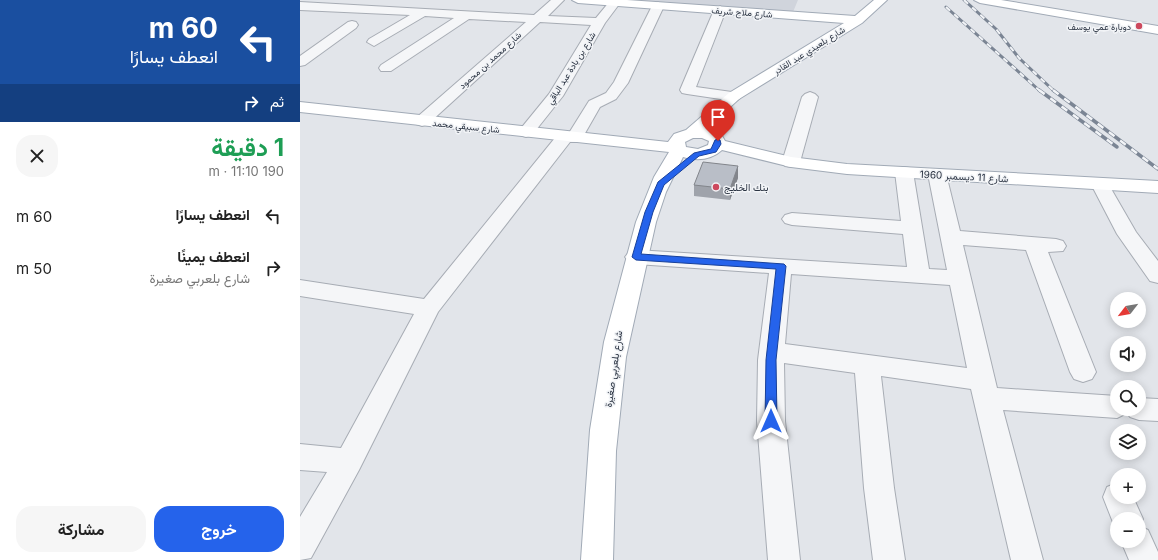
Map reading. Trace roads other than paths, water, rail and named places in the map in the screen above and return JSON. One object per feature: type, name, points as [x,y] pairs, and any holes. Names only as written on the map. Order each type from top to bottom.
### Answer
[{"type":"main road","name":"شارع ملاح شريف","points":[[583,0],[858,20]]},
{"type":"main road","name":"شارع بلعيدي عبد القادر","points":[[684,141],[734,96],[858,20],[881,0]]},
{"type":"main road","points":[[980,0],[1158,30]]},
{"type":"main road","points":[[709,149],[734,96]]},
{"type":"main road","name":"شارع سبيقي محمد","points":[[300,107],[632,144],[684,141]]},
{"type":"main road","points":[[684,141],[711,135],[709,149]]},
{"type":"main road","points":[[684,141],[709,149]]},
{"type":"main road","name":"شارع بلعربي صغيرة","points":[[597,560],[600,483],[609,388],[618,329],[649,212],[671,162],[684,141]]},
{"type":"main road","name":"شارع بلعربي صغيرة","points":[[661,184],[709,149]]},
{"type":"main road","name":"شارع 11 ديسمبر 1960","points":[[709,149],[847,169],[1158,186]]},
{"type":"street","points":[[344,8],[357,0]]},
{"type":"street","name":"شارع محمد بن محمود","points":[[422,121],[558,0]]},
{"type":"street","points":[[566,20],[583,0]]},
{"type":"street","name":"شارع بن بادة عبد الباقي","points":[[526,132],[555,96],[599,22],[614,2]]},
{"type":"street","points":[[300,6],[599,22]]},
{"type":"street","points":[[300,547],[349,461],[429,308],[569,137],[594,104],[611,96],[621,83],[658,6]]},
{"type":"street","points":[[720,10],[687,90],[734,96]]},
{"type":"street","points":[[374,42],[424,12]]},
{"type":"street","points":[[386,68],[466,14]]},
{"type":"street","points":[[300,62],[352,25]]},
{"type":"street","points":[[791,162],[810,97]]},
{"type":"street","points":[[904,172],[919,275]]},
{"type":"street","points":[[937,174],[959,278],[1027,560]]},
{"type":"street","points":[[1100,184],[1127,234],[1158,276]]},
{"type":"street","points":[[792,219],[912,228]]},
{"type":"street","points":[[950,237],[1045,245],[1083,372]]},
{"type":"street","points":[[636,257],[959,278]]},
{"type":"street","points":[[781,266],[772,352],[771,421],[784,560]]},
{"type":"street","points":[[300,288],[429,308]]},
{"type":"street","points":[[772,352],[867,365],[985,389],[1110,406]]},
{"type":"street","points":[[867,365],[879,488],[889,560]]},
{"type":"street","points":[[1146,409],[1158,410]]},
{"type":"street","points":[[300,457],[349,461]]},
{"type":"street","points":[[1140,548],[1145,560]]},
{"type":"railway","points":[[964,0],[996,29],[1019,58],[1054,91]]},
{"type":"railway","points":[[946,7],[1040,91]]},
{"type":"railway","points":[[1039,90],[1117,147]]},
{"type":"railway","points":[[1053,90],[1158,169]]},
{"type":"place","name":"دوبارة عمي يوسف","points":[[1139,26]]},
{"type":"place","name":"بنك الخليج","points":[[716,187]]}]
